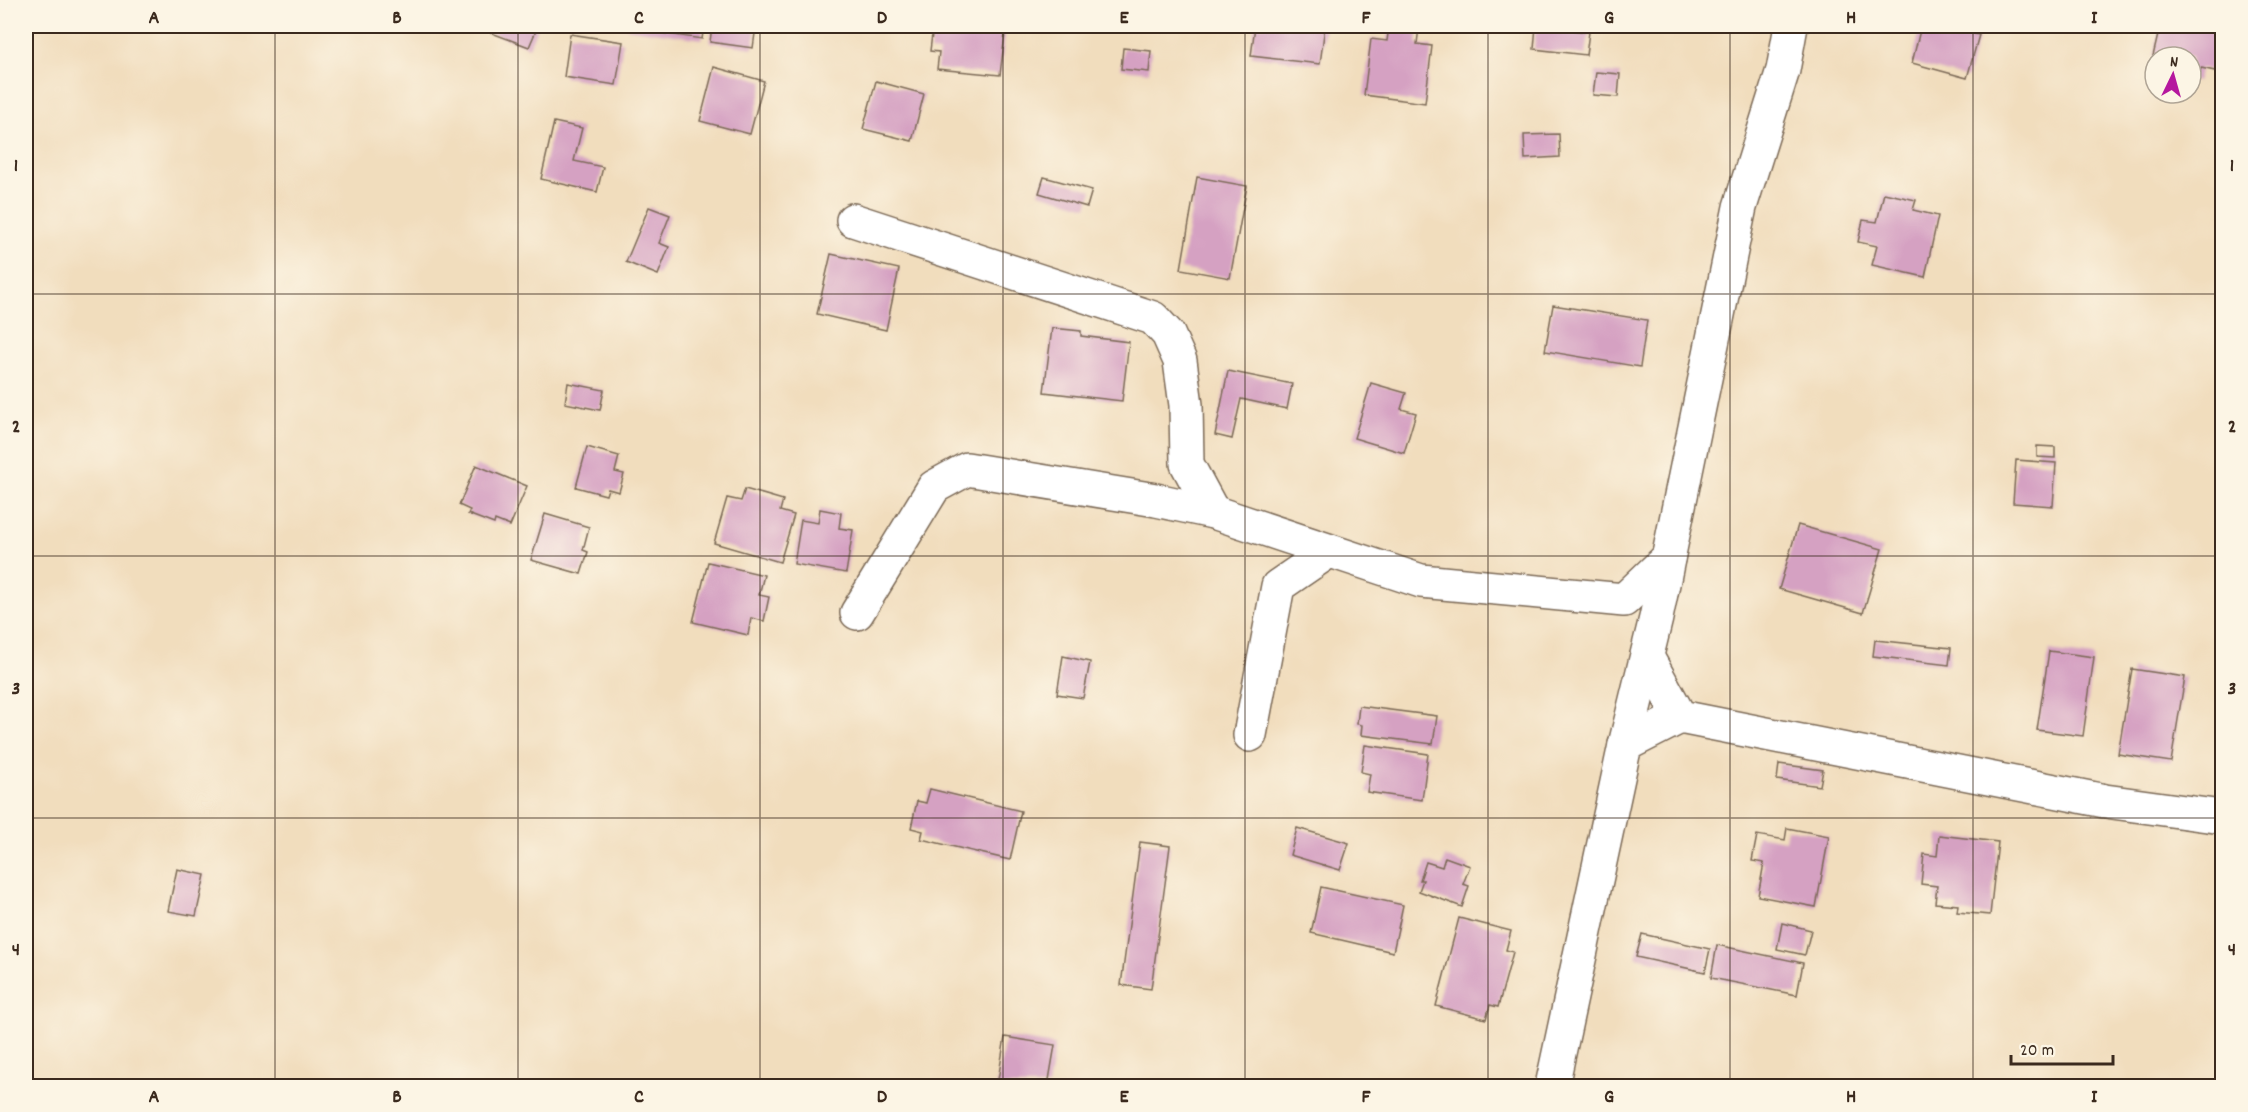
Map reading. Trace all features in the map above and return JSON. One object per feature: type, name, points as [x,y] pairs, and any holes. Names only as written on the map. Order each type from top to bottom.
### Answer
[{"type":"street","points":[[1552,1086],[1625,745],[1656,618],[1740,207],[1783,70],[1791,26]]},
{"type":"street","points":[[853,220],[1153,318],[1168,334],[1180,362],[1186,405],[1187,464],[1212,512]]},
{"type":"street","points":[[1156,500],[1187,464]]},
{"type":"street","points":[[857,613],[934,487],[967,469],[1156,500],[1212,512],[1421,581],[1624,600],[1656,618]]},
{"type":"street","points":[[1250,735],[1278,586],[1274,532]]},
{"type":"street","points":[[1278,586],[1329,551]]},
{"type":"street","points":[[1624,600],[1668,558]]},
{"type":"street","points":[[1647,657],[1680,717]]},
{"type":"street","points":[[1625,745],[1680,717],[2105,801],[2223,817]]},
{"type":"building","points":[[486,26],[538,26],[529,47],[484,30]]},
{"type":"building","points":[[612,26],[704,26],[702,39]]},
{"type":"building","points":[[712,26],[756,26],[753,48],[710,42]]},
{"type":"building","points":[[933,26],[1006,26],[1000,75],[937,69],[939,52],[930,51]]},
{"type":"building","points":[[1255,26],[1325,26],[1320,64],[1251,56]]},
{"type":"building","points":[[1389,26],[1419,27],[1417,44],[1432,46],[1425,103],[1364,95],[1371,39],[1387,41]]},
{"type":"building","points":[[1536,26],[1589,32],[1586,55],[1534,49]]},
{"type":"building","points":[[1921,26],[1943,26],[1979,35],[1967,78],[1912,63]]},
{"type":"building","points":[[2160,26],[2222,26],[2222,42],[2215,71],[2203,68],[2203,45],[2156,45]]},
{"type":"building","points":[[570,34],[623,42],[616,85],[564,77]]},
{"type":"building","points":[[1123,48],[1151,51],[1149,72],[1121,69]]},
{"type":"building","points":[[714,67],[764,81],[750,134],[700,121]]},
{"type":"building","points":[[1596,72],[1620,74],[1618,97],[1593,95]]},
{"type":"building","points":[[876,81],[924,94],[912,141],[863,129]]},
{"type":"building","points":[[554,122],[582,128],[574,161],[603,167],[597,192],[541,179]]},
{"type":"building","points":[[1559,134],[1560,157],[1525,159],[1524,135]]},
{"type":"building","points":[[1044,177],[1092,190],[1087,207],[1039,193]]},
{"type":"building","points":[[1197,177],[1247,186],[1230,278],[1181,269]]},
{"type":"building","points":[[1884,193],[1916,200],[1913,210],[1938,216],[1925,277],[1872,265],[1877,246],[1858,242],[1863,220],[1877,222]]},
{"type":"building","points":[[649,207],[670,215],[659,243],[669,247],[658,275],[626,262]]},
{"type":"building","points":[[831,254],[899,269],[886,330],[817,314]]},
{"type":"building","points":[[1553,305],[1647,320],[1640,367],[1545,351]]},
{"type":"building","points":[[1052,328],[1081,331],[1081,336],[1129,342],[1122,401],[1044,392]]},
{"type":"building","points":[[1228,371],[1292,384],[1287,409],[1241,399],[1232,439],[1215,435]]},
{"type":"building","points":[[568,383],[604,390],[600,410],[565,403]]},
{"type":"building","points":[[1371,383],[1406,393],[1401,409],[1416,413],[1404,453],[1354,438]]},
{"type":"building","points":[[2037,446],[2055,447],[2055,458],[2037,457]]},
{"type":"building","points":[[587,447],[619,456],[615,472],[624,474],[619,492],[608,489],[606,495],[576,487]]},
{"type":"building","points":[[2016,460],[2056,463],[2053,506],[2013,503]]},
{"type":"building","points":[[476,465],[527,486],[510,526],[495,520],[494,524],[468,514],[470,510],[459,505]]},
{"type":"building","points":[[745,489],[783,500],[780,511],[794,515],[780,562],[714,543],[727,498],[741,501]]},
{"type":"building","points":[[820,509],[841,513],[839,528],[853,530],[846,573],[794,564],[801,520],[818,523]]},
{"type":"building","points":[[545,514],[589,527],[583,550],[588,552],[581,574],[531,560]]},
{"type":"building","points":[[1798,525],[1882,549],[1863,613],[1779,589]]},
{"type":"building","points":[[708,562],[764,575],[759,595],[769,597],[764,621],[751,618],[748,635],[693,622]]},
{"type":"building","points":[[1875,640],[1951,648],[1949,665],[1873,656]]},
{"type":"building","points":[[2049,651],[2094,657],[2083,736],[2037,730]]},
{"type":"building","points":[[1063,656],[1090,662],[1083,698],[1057,694]]},
{"type":"building","points":[[2132,669],[2185,677],[2171,762],[2118,754]]},
{"type":"building","points":[[1359,706],[1437,716],[1433,744],[1361,735],[1362,725],[1357,724]]},
{"type":"building","points":[[1365,745],[1428,754],[1422,800],[1367,792],[1370,774],[1361,772]]},
{"type":"building","points":[[1779,764],[1823,770],[1820,786],[1777,780]]},
{"type":"building","points":[[930,789],[1021,811],[1010,860],[921,839],[923,831],[911,828],[917,801],[926,803]]},
{"type":"building","points":[[1297,828],[1349,843],[1340,870],[1290,855]]},
{"type":"building","points":[[1787,828],[1829,836],[1816,907],[1758,896],[1764,863],[1752,861],[1757,835],[1785,840]]},
{"type":"building","points":[[1939,835],[1998,842],[1990,915],[1957,912],[1958,905],[1935,903],[1937,886],[1921,884],[1924,854],[1937,856]]},
{"type":"building","points":[[1140,842],[1170,846],[1151,989],[1121,985]]},
{"type":"building","points":[[1445,857],[1470,866],[1463,884],[1469,886],[1462,907],[1419,891],[1426,862],[1442,867]]},
{"type":"building","points":[[177,869],[205,875],[196,916],[168,911]]},
{"type":"building","points":[[1321,887],[1403,905],[1393,952],[1311,933]]},
{"type":"building","points":[[1459,918],[1511,931],[1506,950],[1513,952],[1498,1007],[1490,1005],[1486,1019],[1436,1006]]},
{"type":"building","points":[[1782,923],[1811,930],[1805,955],[1777,949]]},
{"type":"building","points":[[1642,934],[1710,949],[1705,972],[1636,957]]},
{"type":"building","points":[[1717,945],[1803,963],[1797,995],[1711,978]]},
{"type":"building","points":[[1005,1037],[1055,1045],[1048,1086],[997,1086]]}]
